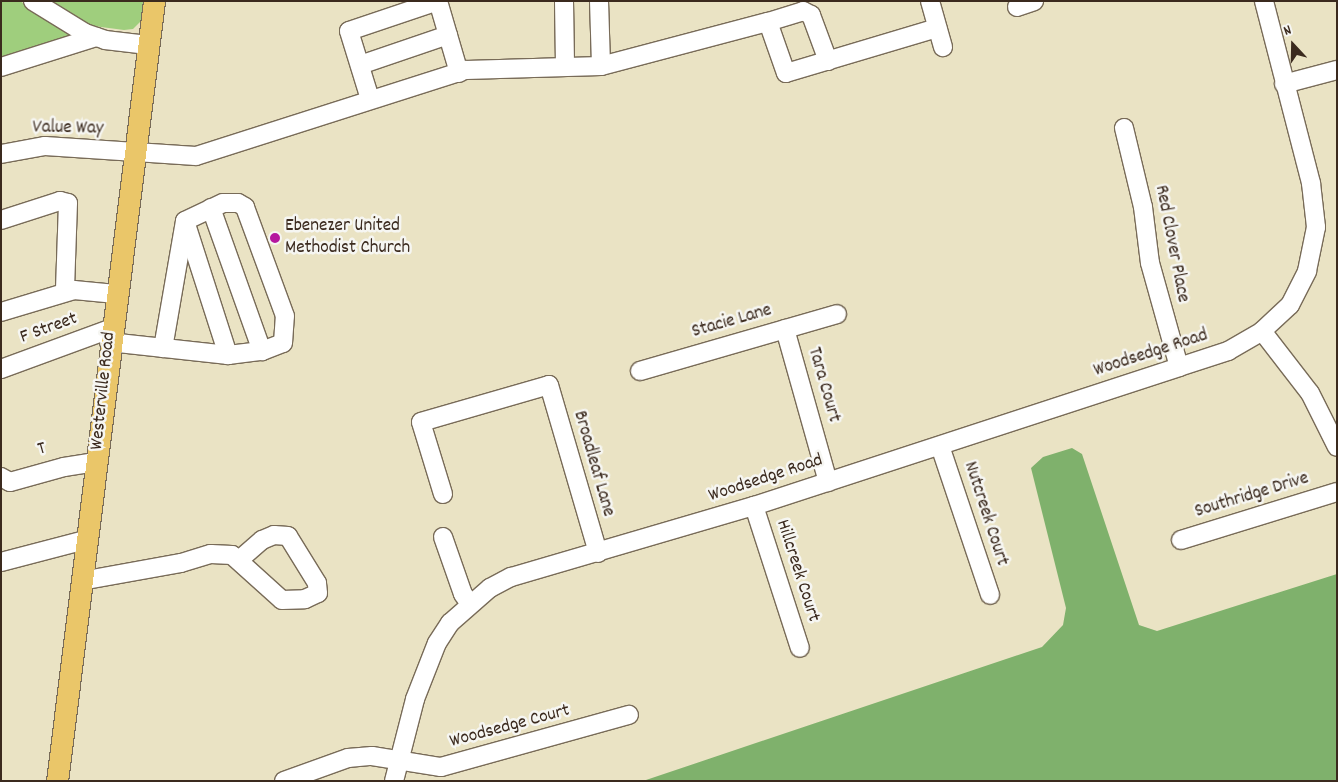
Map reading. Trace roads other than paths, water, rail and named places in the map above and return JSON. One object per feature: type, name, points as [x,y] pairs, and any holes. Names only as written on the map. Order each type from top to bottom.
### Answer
[{"type":"main road","name":"Westerville Road","points":[[57,781],[81,581],[84,540],[96,462],[110,336],[154,1]]},
{"type":"street","points":[[33,1],[96,37],[148,45]]},
{"type":"street","points":[[370,99],[349,31],[438,1],[458,73]]},
{"type":"street","points":[[564,1],[565,67]]},
{"type":"street","points":[[599,1],[600,66]]},
{"type":"street","points":[[930,1],[943,47]]},
{"type":"street","points":[[1017,7],[1034,1]]},
{"type":"street","name":"Woodsedge Road","points":[[394,781],[414,699],[437,643],[450,623],[470,604],[511,577],[754,506],[940,446],[1228,351],[1262,331],[1294,296],[1307,271],[1316,227],[1311,183],[1264,1]]},
{"type":"street","name":"Value Way","points":[[1,154],[45,146],[134,155],[196,156],[370,99],[458,73],[600,66],[768,22],[803,10],[811,15],[828,60]]},
{"type":"street","points":[[768,22],[786,73],[938,28]]},
{"type":"street","points":[[360,65],[448,35]]},
{"type":"street","points":[[1,67],[96,37]]},
{"type":"street","points":[[1284,84],[1337,70]]},
{"type":"street","name":"Red Clover Place","points":[[1124,128],[1142,207],[1150,263],[1179,367]]},
{"type":"street","points":[[1,220],[60,201],[68,203],[65,292]]},
{"type":"street","points":[[110,336],[163,348],[228,355],[262,351],[283,343],[285,316],[245,206],[230,202],[211,208],[185,221]]},
{"type":"street","points":[[211,208],[262,351]]},
{"type":"street","points":[[163,348],[185,221]]},
{"type":"street","points":[[185,221],[228,355]]},
{"type":"street","points":[[1,312],[65,292],[116,294]]},
{"type":"street","name":"Stacie Lane","points":[[640,371],[837,314]]},
{"type":"street","name":"Tara Court","points":[[785,329],[828,482]]},
{"type":"street","points":[[1262,331],[1310,393],[1337,447]]},
{"type":"street","name":"F Street","points":[[1,369],[110,336]]},
{"type":"street","name":"Broadleaf Lane","points":[[443,494],[421,422],[549,385],[598,553]]},
{"type":"street","name":"Nutcreek Court","points":[[940,446],[990,595]]},
{"type":"street","name":"T","points":[[1,477],[10,482],[64,467],[96,462]]},
{"type":"street","name":"Southridge Drive","points":[[1180,540],[1337,492]]},
{"type":"street","name":"Hillcreek Court","points":[[754,506],[800,648]]},
{"type":"street","points":[[443,537],[463,594],[470,604]]},
{"type":"street","points":[[1,562],[84,540]]},
{"type":"street","points":[[81,581],[181,563],[212,554],[232,555],[239,560]]},
{"type":"street","name":"Woodsedge Court","points":[[284,781],[348,758],[372,756],[399,762],[441,767],[629,714]]},
{"type":"place","name":"Ebenezer United Methodist Church","points":[[275,238]]}]
